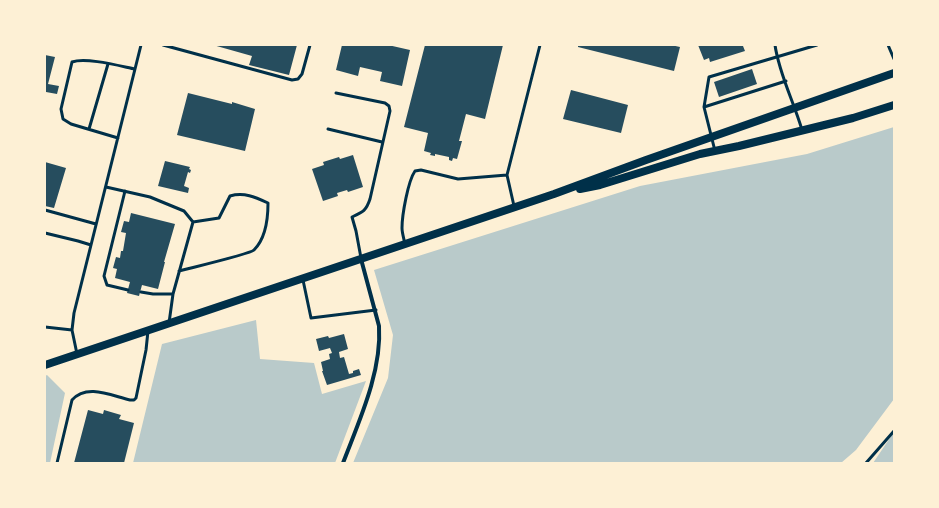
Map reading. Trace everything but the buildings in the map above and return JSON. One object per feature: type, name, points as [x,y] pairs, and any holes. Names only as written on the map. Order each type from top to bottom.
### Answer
[{"type":"main road","points":[[45,365],[514,208],[894,73]]},
{"type":"main road","points":[[554,194],[600,185],[675,160],[852,118],[894,105]]},
{"type":"street","points":[[343,463],[369,393],[378,358],[380,337],[376,310],[361,258]]},
{"type":"lane","points":[[77,354],[72,330],[74,313],[142,45]]},
{"type":"lane","points":[[163,45],[292,80],[298,79],[302,74],[310,45]]},
{"type":"lane","points":[[514,208],[507,175],[540,45]]},
{"type":"lane","points":[[775,45],[777,57],[802,130]]},
{"type":"lane","points":[[715,151],[704,107],[709,77],[817,45]]},
{"type":"lane","points":[[888,45],[894,59]]},
{"type":"lane","points":[[118,138],[71,124],[62,119],[61,109],[72,62],[78,60],[135,69]]},
{"type":"lane","points":[[89,129],[108,64]]},
{"type":"lane","points":[[704,107],[786,81]]},
{"type":"lane","points":[[336,93],[385,103],[389,106],[390,111],[368,206],[363,213],[352,217],[361,258]]},
{"type":"lane","points":[[328,129],[382,142]]},
{"type":"lane","points":[[405,244],[402,228],[404,212],[412,176],[415,171],[421,170],[458,179],[507,175]]},
{"type":"lane","points":[[106,187],[150,197],[184,211],[193,222]]},
{"type":"lane","points":[[125,191],[104,276],[107,285],[128,290]]},
{"type":"lane","points":[[179,271],[253,251],[261,241],[268,217],[268,203],[253,196],[238,193],[230,196],[219,218],[193,222]]},
{"type":"lane","points":[[45,210],[96,224]]},
{"type":"lane","points":[[169,323],[173,294],[193,222]]},
{"type":"lane","points":[[45,234],[91,245]]},
{"type":"lane","points":[[302,279],[312,318],[376,310]]},
{"type":"lane","points":[[140,292],[153,294],[173,294]]},
{"type":"lane","points":[[45,327],[72,330]]},
{"type":"lane","points":[[57,463],[72,400],[76,395],[92,390],[130,400],[134,400],[136,398],[149,330]]},
{"type":"lane","points":[[866,463],[894,431]]},
{"type":"shaded area","points":[[894,127],[894,399],[856,450],[841,463],[353,463],[388,378],[393,335],[374,270],[640,186],[807,154]]},
{"type":"shaded area","points":[[256,320],[260,359],[314,363],[322,394],[366,381],[335,463],[133,463],[162,344]]},
{"type":"shaded area","points":[[47,375],[65,393],[50,463],[45,463],[45,376]]},
{"type":"shaded area","points":[[894,432],[894,463],[873,463]]}]
